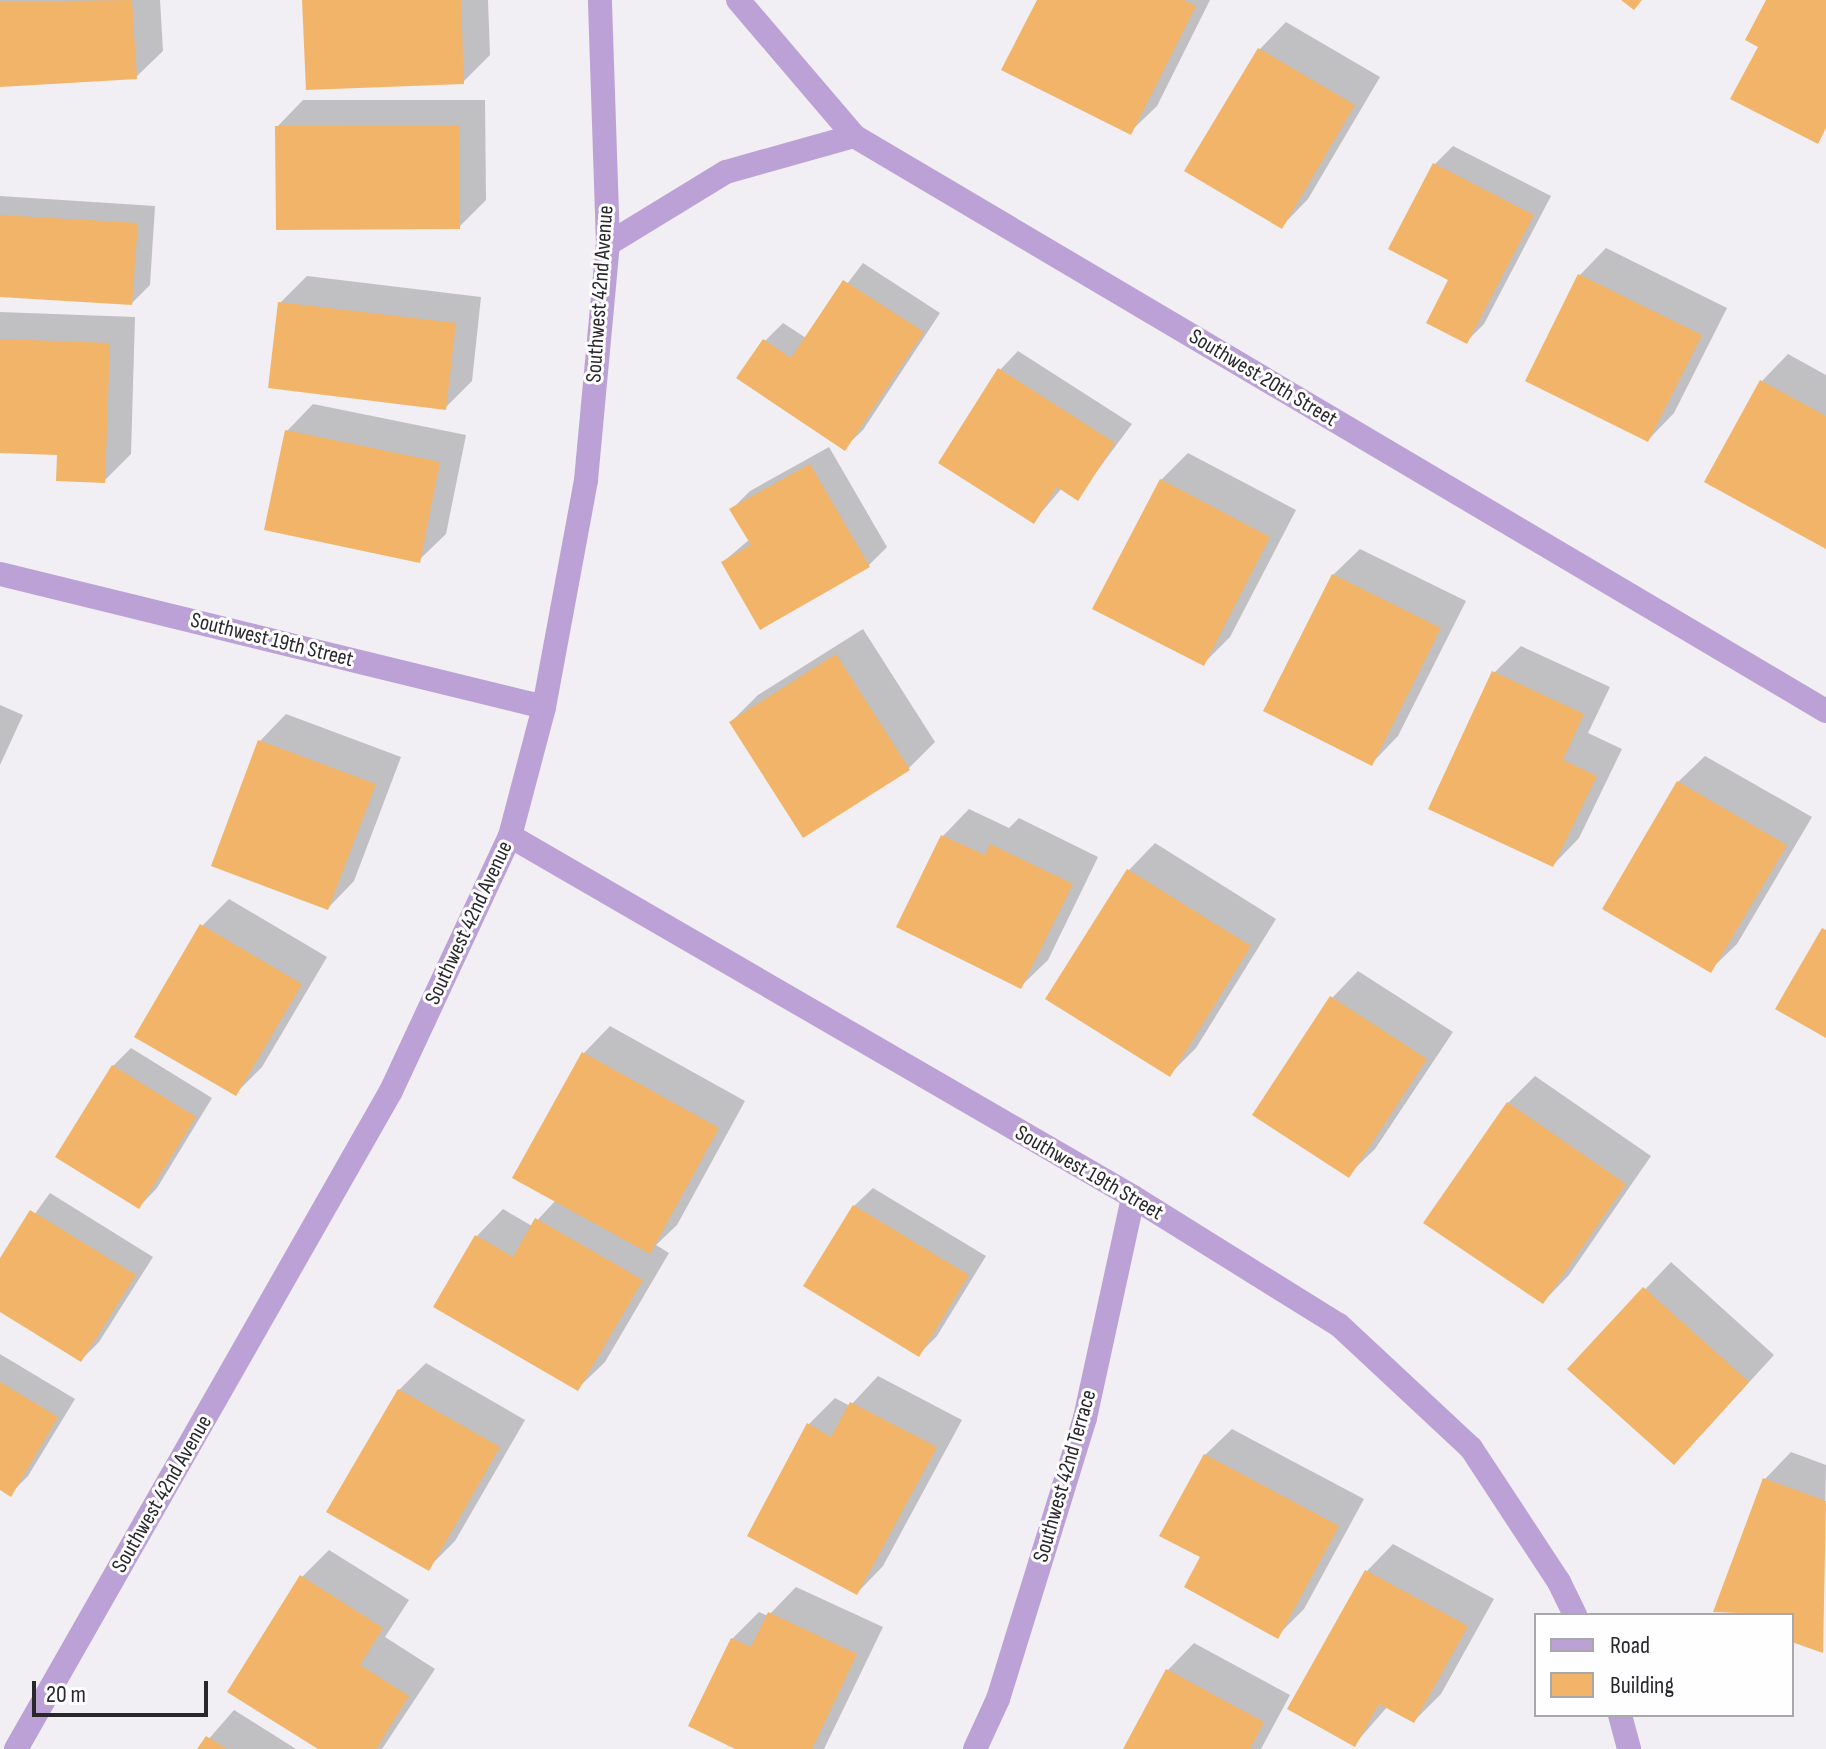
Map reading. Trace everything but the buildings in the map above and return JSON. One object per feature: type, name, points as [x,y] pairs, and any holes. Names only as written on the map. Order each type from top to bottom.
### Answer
[{"type":"street","name":"Southwest 42nd Avenue","points":[[16,1749],[391,1091],[510,836],[544,707],[586,480],[608,244],[600,0]]},
{"type":"street","name":"Southwest 20th Street","points":[[738,0],[854,136],[1826,711]]},
{"type":"street","points":[[608,244],[726,172],[854,136]]},
{"type":"street","name":"Southwest 19th Street","points":[[0,574],[544,707]]},
{"type":"street","name":"Southwest 19th Street","points":[[510,836],[1133,1197],[1339,1325],[1471,1448],[1559,1582],[1574,1613]]},
{"type":"street","name":"Southwest 42nd Terrace","points":[[975,1749],[998,1699],[1085,1418],[1133,1197]]},
{"type":"street","points":[[1621,1717],[1629,1749]]}]
